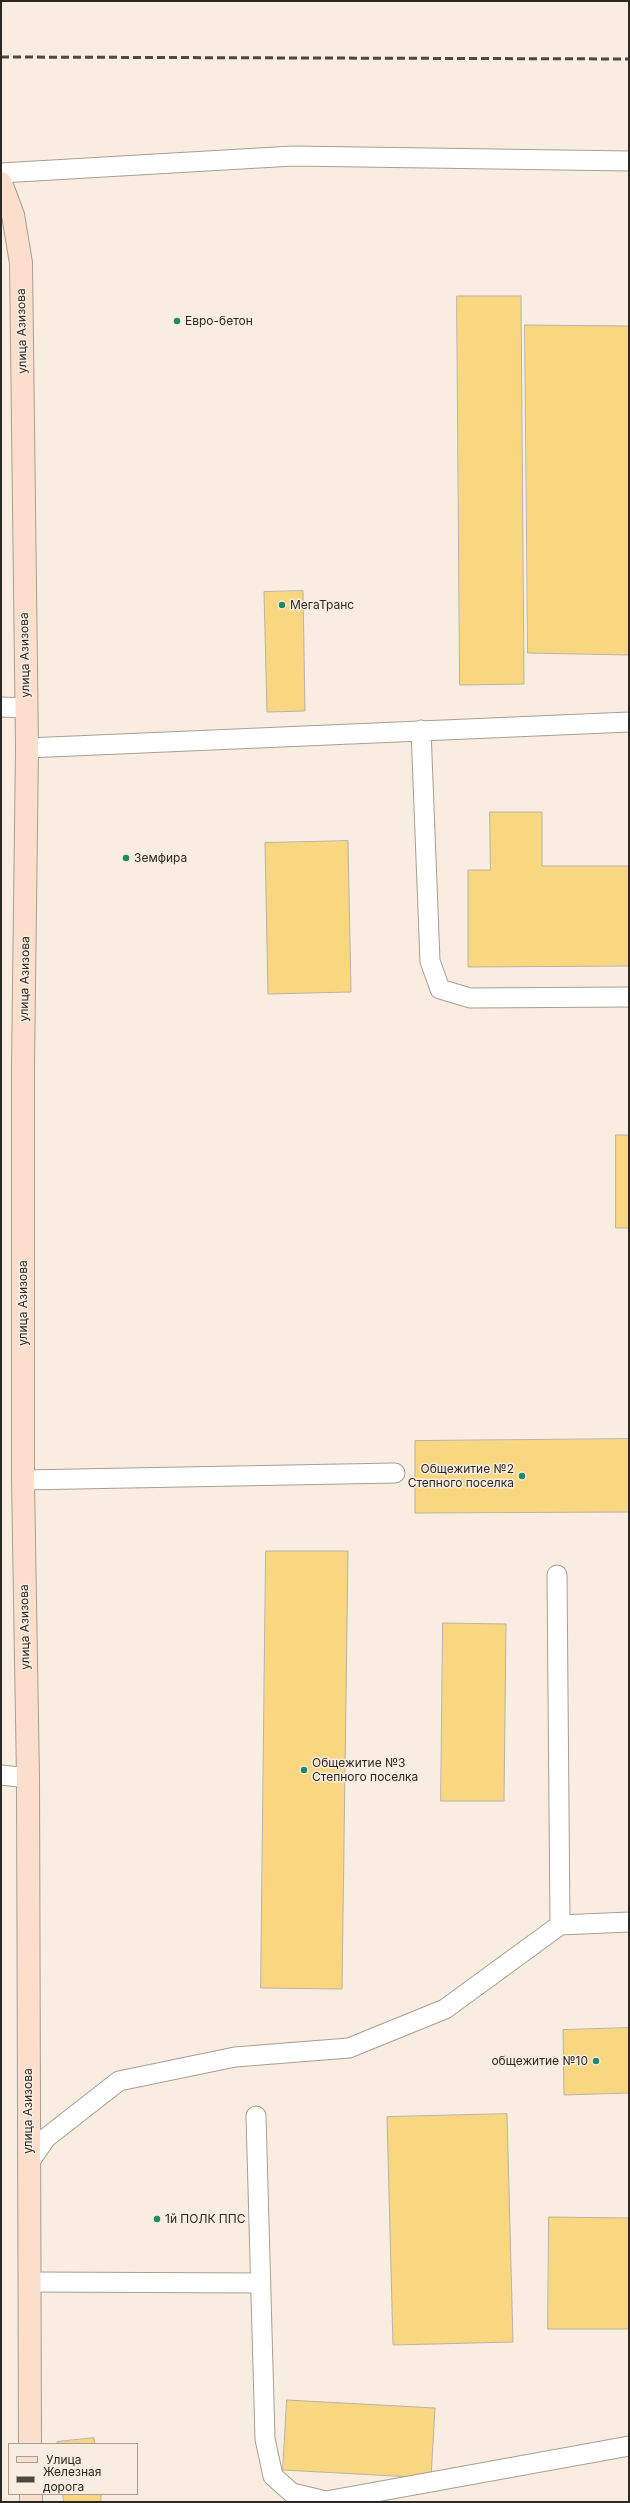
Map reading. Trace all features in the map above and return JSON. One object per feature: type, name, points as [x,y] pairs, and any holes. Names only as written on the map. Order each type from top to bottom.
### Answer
[{"type":"main road","name":"улица Азизова","points":[[1,182],[13,215],[21,263],[27,748],[23,1067],[23,1480],[28,1778],[30,2443]]},
{"type":"lane","points":[[1,173],[293,156],[629,161]]},
{"type":"lane","points":[[1,708],[26,708]]},
{"type":"lane","points":[[27,748],[629,722]]},
{"type":"lane","points":[[421,730],[430,961],[440,989],[470,998],[629,997]]},
{"type":"lane","points":[[23,1480],[395,1473]]},
{"type":"lane","points":[[557,1575],[560,1925]]},
{"type":"lane","points":[[1,1775],[28,1778]]},
{"type":"lane","points":[[28,2164],[46,2138],[119,2081],[235,2057],[349,2048],[445,2009],[560,1925],[629,1922]]},
{"type":"lane","points":[[256,2116],[265,2439],[273,2476],[292,2493],[326,2501],[629,2446]]},
{"type":"lane","points":[[30,2282],[261,2283]]},
{"type":"building","points":[[457,296],[521,296],[524,684],[460,685]]},
{"type":"building","points":[[525,325],[629,326],[629,655],[528,653]]},
{"type":"building","points":[[303,591],[305,711],[267,712],[264,592]]},
{"type":"building","points":[[490,812],[542,812],[542,866],[629,866],[629,966],[468,967],[468,870],[490,870]]},
{"type":"building","points":[[348,841],[351,992],[268,994],[265,843]]},
{"type":"building","points":[[616,1135],[629,1135],[629,1228],[616,1228]]},
{"type":"building","name":"Общежитие №2 Степного поселка","points":[[629,1439],[629,1512],[415,1513],[415,1441]]},
{"type":"building","name":"Общежитие №3 Степного поселка","points":[[266,1551],[348,1551],[342,1989],[261,1988]]},
{"type":"building","points":[[443,1623],[506,1624],[504,1801],[441,1801]]},
{"type":"building","name":"общежитие №10","points":[[629,2028],[629,2093],[564,2095],[563,2030]]},
{"type":"building","points":[[507,2114],[513,2342],[393,2345],[387,2117]]},
{"type":"building","points":[[549,2217],[629,2218],[629,2329],[548,2329]]},
{"type":"building","points":[[287,2400],[435,2408],[431,2478],[283,2470]]},
{"type":"building","points":[[94,2438],[95,2443],[57,2443]]},
{"type":"building","points":[[63,2495],[101,2495],[101,2502],[64,2502]]},
{"type":"railway","points":[[1,57],[629,59]]},
{"type":"place","name":"Евро-бетон","points":[[177,321]]},
{"type":"place","name":"МегаТранс","points":[[282,605]]},
{"type":"place","name":"Земфира","points":[[126,858]]},
{"type":"place","name":"Общежитие №2 Степного поселка","points":[[522,1476]]},
{"type":"place","name":"Общежитие №3 Степного поселка","points":[[304,1770]]},
{"type":"place","name":"общежитие №10","points":[[596,2061]]},
{"type":"place","name":"1й ПОЛК ППС","points":[[157,2219]]}]
